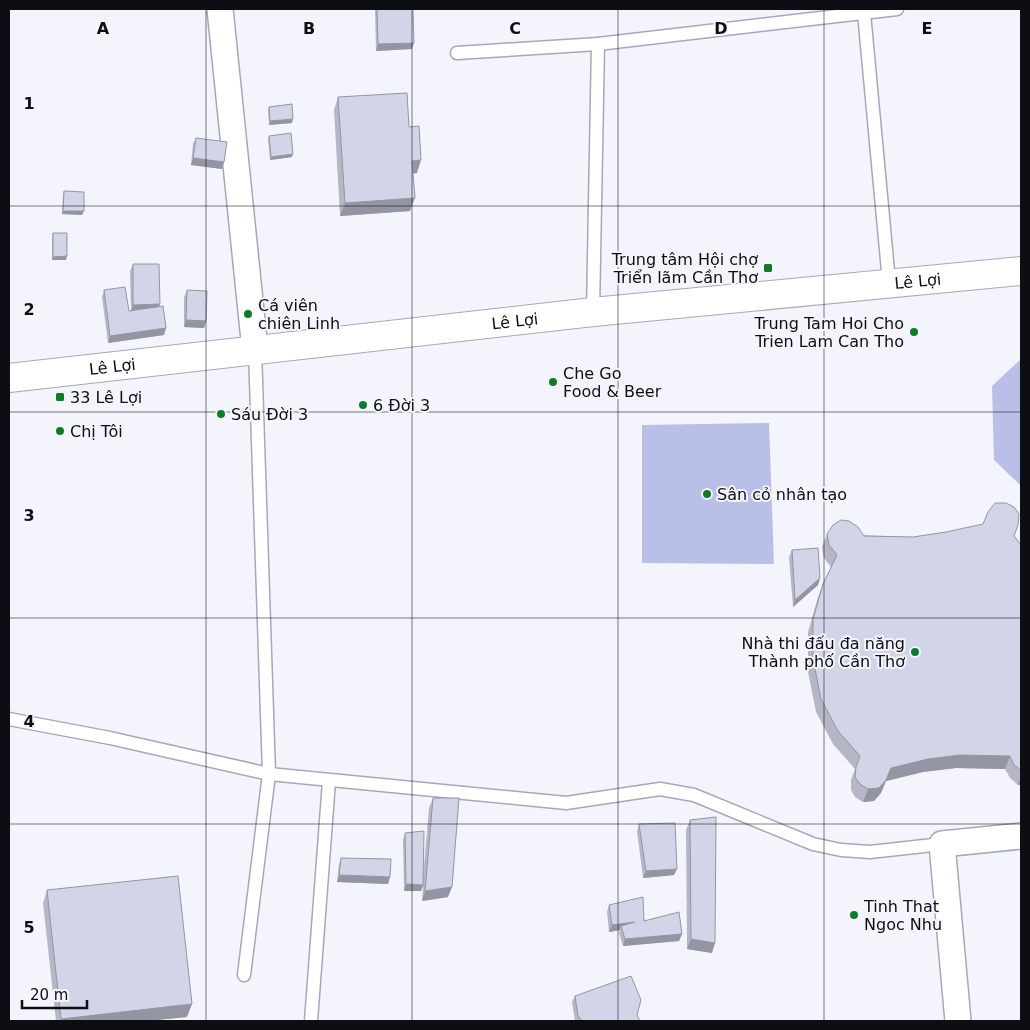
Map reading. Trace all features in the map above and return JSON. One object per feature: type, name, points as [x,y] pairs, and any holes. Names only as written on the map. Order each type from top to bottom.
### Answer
[{"type":"street","points":[[220,9],[255,350]]},
{"type":"street","name":"Lê Lợi","points":[[9,378],[593,312],[1021,270]]},
{"type":"street","points":[[958,1021],[942,844],[1021,836]]},
{"type":"lane","points":[[457,53],[598,44],[897,9]]},
{"type":"lane","points":[[864,13],[889,282]]},
{"type":"lane","points":[[593,312],[598,44]]},
{"type":"lane","points":[[244,975],[269,774],[255,350]]},
{"type":"lane","points":[[9,719],[110,738],[269,774],[566,803],[660,789],[694,795],[813,844],[841,850],[870,852],[942,844]]},
{"type":"lane","points":[[311,1021],[329,781]]},
{"type":"shaded area","points":[[1021,359],[1021,486],[994,460],[992,386]]},
{"type":"shaded area","name":"Sân cỏ nhân tạo","points":[[769,423],[774,564],[642,563],[642,425]]},
{"type":"building","points":[[377,9],[413,9],[414,43],[378,44]]},
{"type":"building","points":[[407,93],[409,127],[419,126],[421,160],[412,161],[415,198],[345,203],[338,97]]},
{"type":"building","points":[[292,104],[293,119],[270,121],[269,107]]},
{"type":"building","points":[[291,133],[293,154],[271,157],[269,136]]},
{"type":"building","points":[[196,138],[227,142],[224,162],[193,158]]},
{"type":"building","points":[[64,191],[84,192],[84,211],[63,211]]},
{"type":"building","points":[[53,233],[67,233],[67,256],[53,257]]},
{"type":"building","points":[[133,264],[159,264],[160,304],[133,305]]},
{"type":"building","points":[[125,287],[129,311],[163,306],[166,328],[110,336],[104,290]]},
{"type":"building","points":[[187,290],[207,291],[206,321],[186,320]]},
{"type":"building","name":"Nhà thi đấu đa năng Thành phố Cần Thơ","points":[[995,503],[1006,503],[1014,507],[1019,514],[1014,536],[1021,545],[1021,770],[1014,765],[1010,756],[960,755],[928,759],[891,768],[886,780],[879,788],[868,789],[860,784],[855,777],[860,756],[838,731],[821,699],[813,659],[813,619],[823,584],[837,555],[829,545],[827,534],[833,525],[841,520],[849,521],[858,527],[864,536],[913,537],[946,532],[983,524],[988,512]]},
{"type":"building","points":[[818,548],[820,578],[795,600],[792,550]]},
{"type":"building","points":[[433,798],[459,798],[452,887],[425,891]]},
{"type":"building","points":[[716,817],[715,943],[691,939],[690,820]]},
{"type":"building","points":[[675,823],[677,869],[646,871],[639,824]]},
{"type":"building","points":[[424,831],[423,885],[406,884],[405,833]]},
{"type":"building","points":[[341,858],[391,859],[390,877],[339,875]]},
{"type":"building","points":[[178,876],[192,1004],[61,1019],[47,890]]},
{"type":"building","points":[[643,897],[644,921],[679,912],[682,934],[625,939],[621,926],[635,922],[612,925],[609,905]]},
{"type":"building","points":[[631,976],[641,1000],[637,1015],[640,1021],[582,1021],[578,1016],[575,996]]},
{"type":"place","name":"Trung tâm Hội chợ Triển lãm Cần Thơ","points":[[768,268]]},
{"type":"place","name":"Cá viên chiên Linh","points":[[248,314]]},
{"type":"place","name":"Trung Tam Hoi Cho Trien Lam Can Tho","points":[[914,332]]},
{"type":"place","name":"Che Go Food & Beer","points":[[553,382]]},
{"type":"place","name":"33 Lê Lợi","points":[[60,397]]},
{"type":"place","name":"6 Đời 3","points":[[363,405]]},
{"type":"place","name":"Sáu Đời 3","points":[[221,414]]},
{"type":"place","name":"Chị Tôi","points":[[60,431]]},
{"type":"place","name":"Sân cỏ nhân tạo","points":[[707,494]]},
{"type":"place","name":"Nhà thi đấu đa năng Thành phố Cần Thơ","points":[[915,652]]},
{"type":"place","name":"Tinh That Ngoc Nhu","points":[[854,915]]}]
